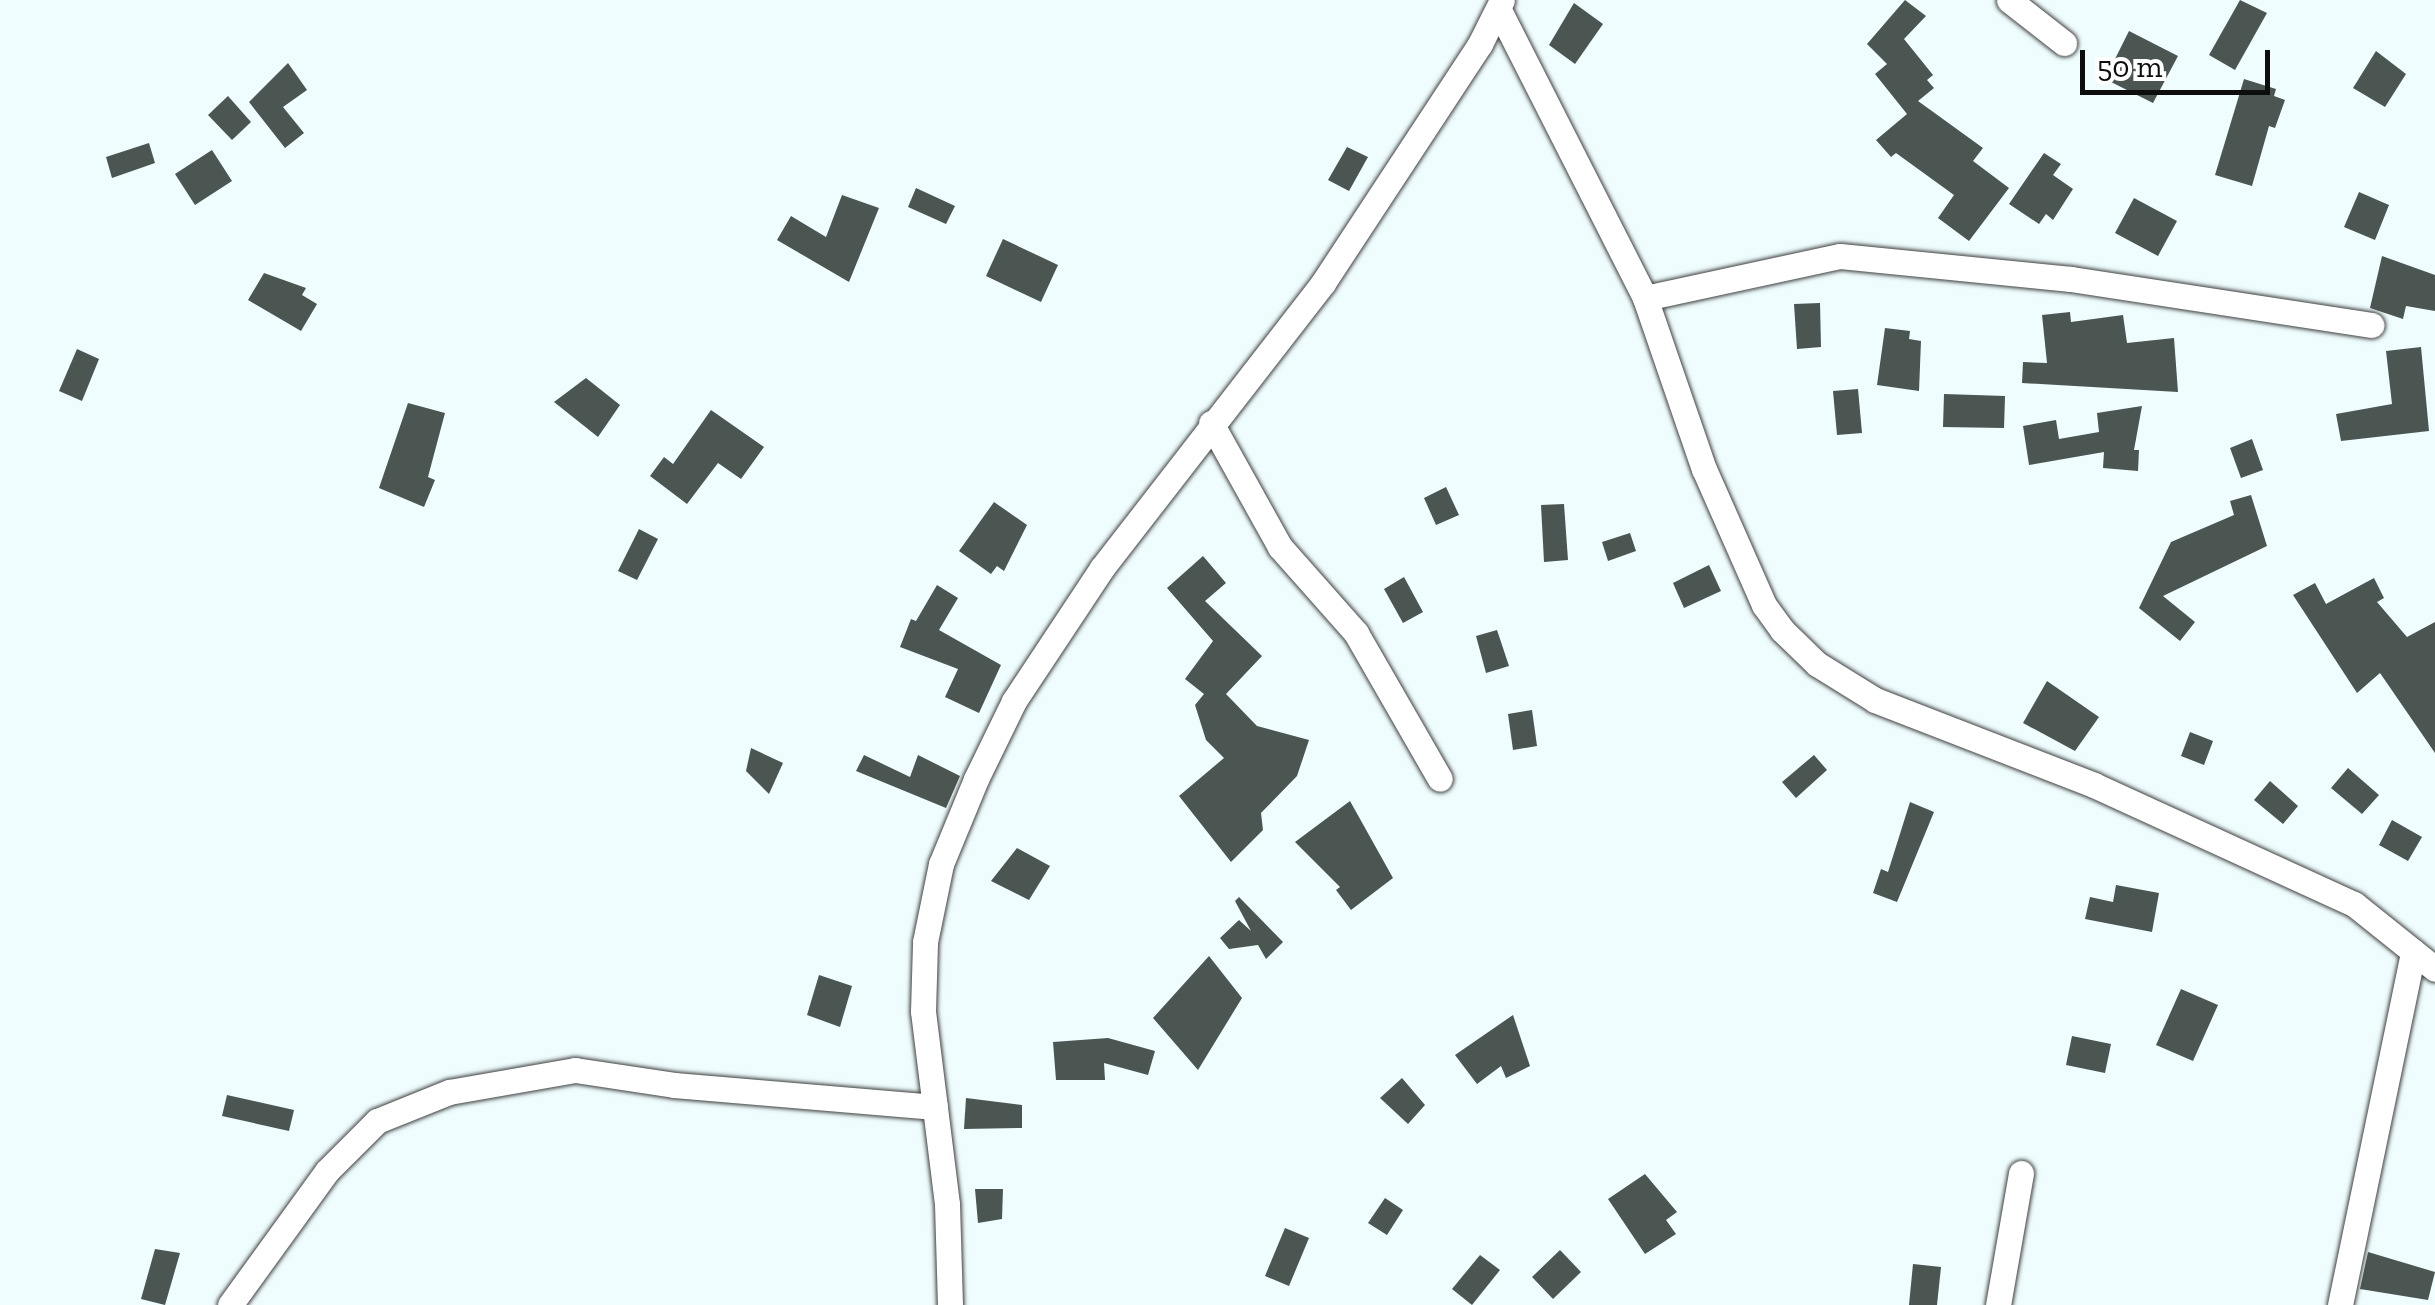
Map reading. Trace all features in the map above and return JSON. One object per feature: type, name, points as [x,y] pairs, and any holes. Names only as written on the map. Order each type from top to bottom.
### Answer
[{"type":"street","points":[[2009,0],[2064,42]]},
{"type":"street","points":[[1501,5],[1646,298],[1704,470],[1764,605],[1817,664],[1875,700],[2094,786],[2354,904],[2435,969]]},
{"type":"street","points":[[950,1305],[947,1204],[924,1011],[925,942],[941,864],[962,813],[1014,702],[1102,568],[1323,283],[1501,5]]},
{"type":"street","points":[[1646,298],[1840,256],[2071,279],[2372,326]]},
{"type":"street","points":[[1211,423],[1280,547],[1356,633],[1440,778]]},
{"type":"street","points":[[2340,1305],[2413,952]]},
{"type":"street","points":[[230,1305],[327,1170],[377,1121],[449,1092],[575,1070],[674,1086],[935,1106]]},
{"type":"street","points":[[1998,1305],[2022,1173]]},
{"type":"building","points":[[1905,0],[1926,16],[1904,39],[1933,75],[1927,80],[1934,88],[1918,101],[1983,148],[1973,161],[2009,188],[1969,241],[1938,218],[1954,195],[1896,153],[1891,157],[1876,140],[1907,114],[1875,74],[1887,64],[1867,44]]},
{"type":"building","points":[[2240,0],[2267,13],[2235,70],[2209,55]]},
{"type":"building","points":[[1574,3],[1603,24],[1575,64],[1549,45]]},
{"type":"building","points":[[2129,31],[2178,56],[2153,103],[2105,79]]},
{"type":"building","points":[[2376,51],[2406,74],[2385,107],[2353,88]]},
{"type":"building","points":[[288,63],[307,90],[283,107],[304,133],[285,148],[249,102]]},
{"type":"building","points":[[2244,79],[2276,89],[2274,96],[2285,100],[2275,128],[2269,126],[2252,186],[2215,175]]},
{"type":"building","points":[[228,96],[251,122],[232,140],[208,115]]},
{"type":"building","points":[[149,143],[155,163],[112,178],[106,157]]},
{"type":"building","points":[[1347,147],[1368,157],[1349,191],[1328,180]]},
{"type":"building","points":[[212,150],[232,181],[195,205],[175,174]]},
{"type":"building","points":[[2044,153],[2061,164],[2053,175],[2073,189],[2053,220],[2046,214],[2039,224],[2009,204]]},
{"type":"building","points":[[916,188],[955,206],[946,224],[908,207]]},
{"type":"building","points":[[2359,192],[2389,205],[2375,240],[2344,227]]},
{"type":"building","points":[[842,195],[879,208],[849,282],[777,240],[791,216],[826,237]]},
{"type":"building","points":[[2134,198],[2177,221],[2158,256],[2115,233]]},
{"type":"building","points":[[1003,239],[1058,265],[1041,302],[986,276]]},
{"type":"building","points":[[2382,256],[2435,275],[2435,311],[2406,306],[2403,319],[2370,308]]},
{"type":"building","points":[[264,273],[306,288],[302,295],[317,304],[301,331],[248,300]]},
{"type":"building","points":[[1820,303],[1821,347],[1797,349],[1794,304]]},
{"type":"building","points":[[2070,312],[2071,322],[2123,315],[2127,343],[2174,338],[2178,392],[2022,383],[2023,362],[2047,363],[2042,315]]},
{"type":"building","points":[[1885,328],[1910,331],[1909,339],[1921,341],[1919,391],[1877,385]]},
{"type":"building","points":[[2421,347],[2429,431],[2341,441],[2336,414],[2392,404],[2386,351]]},
{"type":"building","points":[[77,349],[99,359],[82,401],[59,391]]},
{"type":"building","points":[[586,378],[620,405],[598,437],[554,402]]},
{"type":"building","points":[[1858,389],[1862,433],[1837,435],[1833,391]]},
{"type":"building","points":[[1944,394],[2005,396],[2004,428],[1943,427]]},
{"type":"building","points":[[408,403],[445,413],[428,477],[435,480],[424,507],[379,488]]},
{"type":"building","points":[[2142,406],[2134,450],[2139,450],[2138,471],[2103,468],[2104,452],[2029,465],[2023,426],[2056,420],[2059,439],[2099,432],[2097,413]]},
{"type":"building","points":[[711,410],[764,447],[741,479],[718,463],[687,504],[650,476],[664,457],[673,464]]},
{"type":"building","points":[[2252,439],[2263,470],[2241,478],[2230,448]]},
{"type":"building","points":[[1446,487],[1459,515],[1436,525],[1424,498]]},
{"type":"building","points":[[2251,495],[2267,546],[2163,596],[2195,622],[2180,641],[2139,608],[2171,542],[2234,515],[2230,501]]},
{"type":"building","points":[[994,502],[1027,525],[1004,571],[997,566],[991,574],[959,551]]},
{"type":"building","points":[[1564,504],[1568,560],[1544,562],[1541,505]]},
{"type":"building","points":[[639,529],[658,539],[637,580],[618,571]]},
{"type":"building","points":[[1630,533],[1636,551],[1608,561],[1602,542]]},
{"type":"building","points":[[1203,556],[1226,583],[1205,601],[1262,656],[1226,694],[1257,726],[1309,740],[1297,776],[1261,813],[1263,830],[1231,862],[1179,796],[1224,758],[1206,740],[1195,705],[1204,694],[1185,679],[1213,641],[1167,588]]},
{"type":"building","points":[[1709,565],[1721,591],[1684,608],[1673,583]]},
{"type":"building","points":[[1404,577],[1423,612],[1403,623],[1384,589]]},
{"type":"building","points":[[2374,578],[2384,598],[2377,602],[2407,637],[2435,622],[2435,753],[2380,673],[2357,693],[2293,595],[2315,583],[2326,604]]},
{"type":"building","points":[[937,585],[958,598],[939,630],[1001,665],[979,713],[945,697],[958,669],[900,647],[911,619],[916,621]]},
{"type":"building","points":[[1497,630],[1509,666],[1486,673],[1476,636]]},
{"type":"building","points":[[2047,681],[2099,717],[2075,751],[2023,723]]},
{"type":"building","points":[[1532,710],[1537,746],[1513,750],[1508,714]]},
{"type":"building","points":[[2190,732],[2213,741],[2204,765],[2181,756]]},
{"type":"building","points":[[751,748],[783,763],[769,794],[746,771]]},
{"type":"building","points":[[864,755],[910,777],[918,755],[960,776],[946,808],[856,771]]},
{"type":"building","points":[[1814,755],[1827,770],[1796,798],[1782,782]]},
{"type":"building","points":[[2348,768],[2379,795],[2362,814],[2331,788]]},
{"type":"building","points":[[2270,781],[2298,806],[2283,824],[2254,800]]},
{"type":"building","points":[[1350,801],[1393,878],[1351,910],[1336,890],[1340,887],[1295,842]]},
{"type":"building","points":[[1910,802],[1934,812],[1897,902],[1873,893],[1881,869],[1888,872]]},
{"type":"building","points":[[2392,820],[2422,837],[2408,861],[2379,845]]},
{"type":"building","points":[[1017,848],[1050,866],[1029,900],[991,881]]},
{"type":"building","points":[[2116,885],[2159,893],[2152,932],[2085,919],[2090,897],[2113,902]]},
{"type":"building","points":[[1239,897],[1283,942],[1266,959],[1258,945],[1229,949],[1220,938],[1239,920],[1251,931],[1235,901]]},
{"type":"building","points":[[1209,956],[1242,998],[1198,1070],[1153,1018]]},
{"type":"building","points":[[819,975],[852,986],[840,1027],[807,1015]]},
{"type":"building","points":[[2181,989],[2218,1005],[2193,1061],[2156,1045]]},
{"type":"building","points":[[1513,1015],[1530,1066],[1506,1078],[1501,1066],[1477,1084],[1455,1055]]},
{"type":"building","points":[[2072,1036],[2111,1044],[2105,1073],[2066,1065]]},
{"type":"building","points":[[1108,1038],[1155,1051],[1148,1075],[1104,1063],[1105,1080],[1056,1080],[1053,1042]]},
{"type":"building","points":[[1402,1078],[1425,1105],[1408,1124],[1380,1098]]},
{"type":"building","points":[[227,1095],[294,1110],[289,1131],[222,1116]]},
{"type":"building","points":[[966,1098],[1022,1105],[1022,1128],[964,1129]]},
{"type":"building","points":[[1645,1174],[1677,1212],[1666,1220],[1676,1234],[1645,1254],[1608,1199]]},
{"type":"building","points":[[975,1189],[1003,1189],[1002,1219],[978,1223]]},
{"type":"building","points":[[1385,1198],[1403,1210],[1387,1235],[1368,1223]]},
{"type":"building","points":[[1285,1228],[1309,1238],[1289,1286],[1265,1276]]},
{"type":"building","points":[[155,1249],[180,1253],[165,1305],[141,1299]]},
{"type":"building","points":[[1560,1250],[1581,1272],[1553,1299],[1532,1277]]},
{"type":"building","points":[[2368,1252],[2435,1272],[2428,1300],[2360,1289]]},
{"type":"building","points":[[1480,1255],[1500,1270],[1472,1305],[1452,1289]]},
{"type":"building","points":[[1913,1264],[1941,1267],[1937,1305],[1909,1305]]}]
